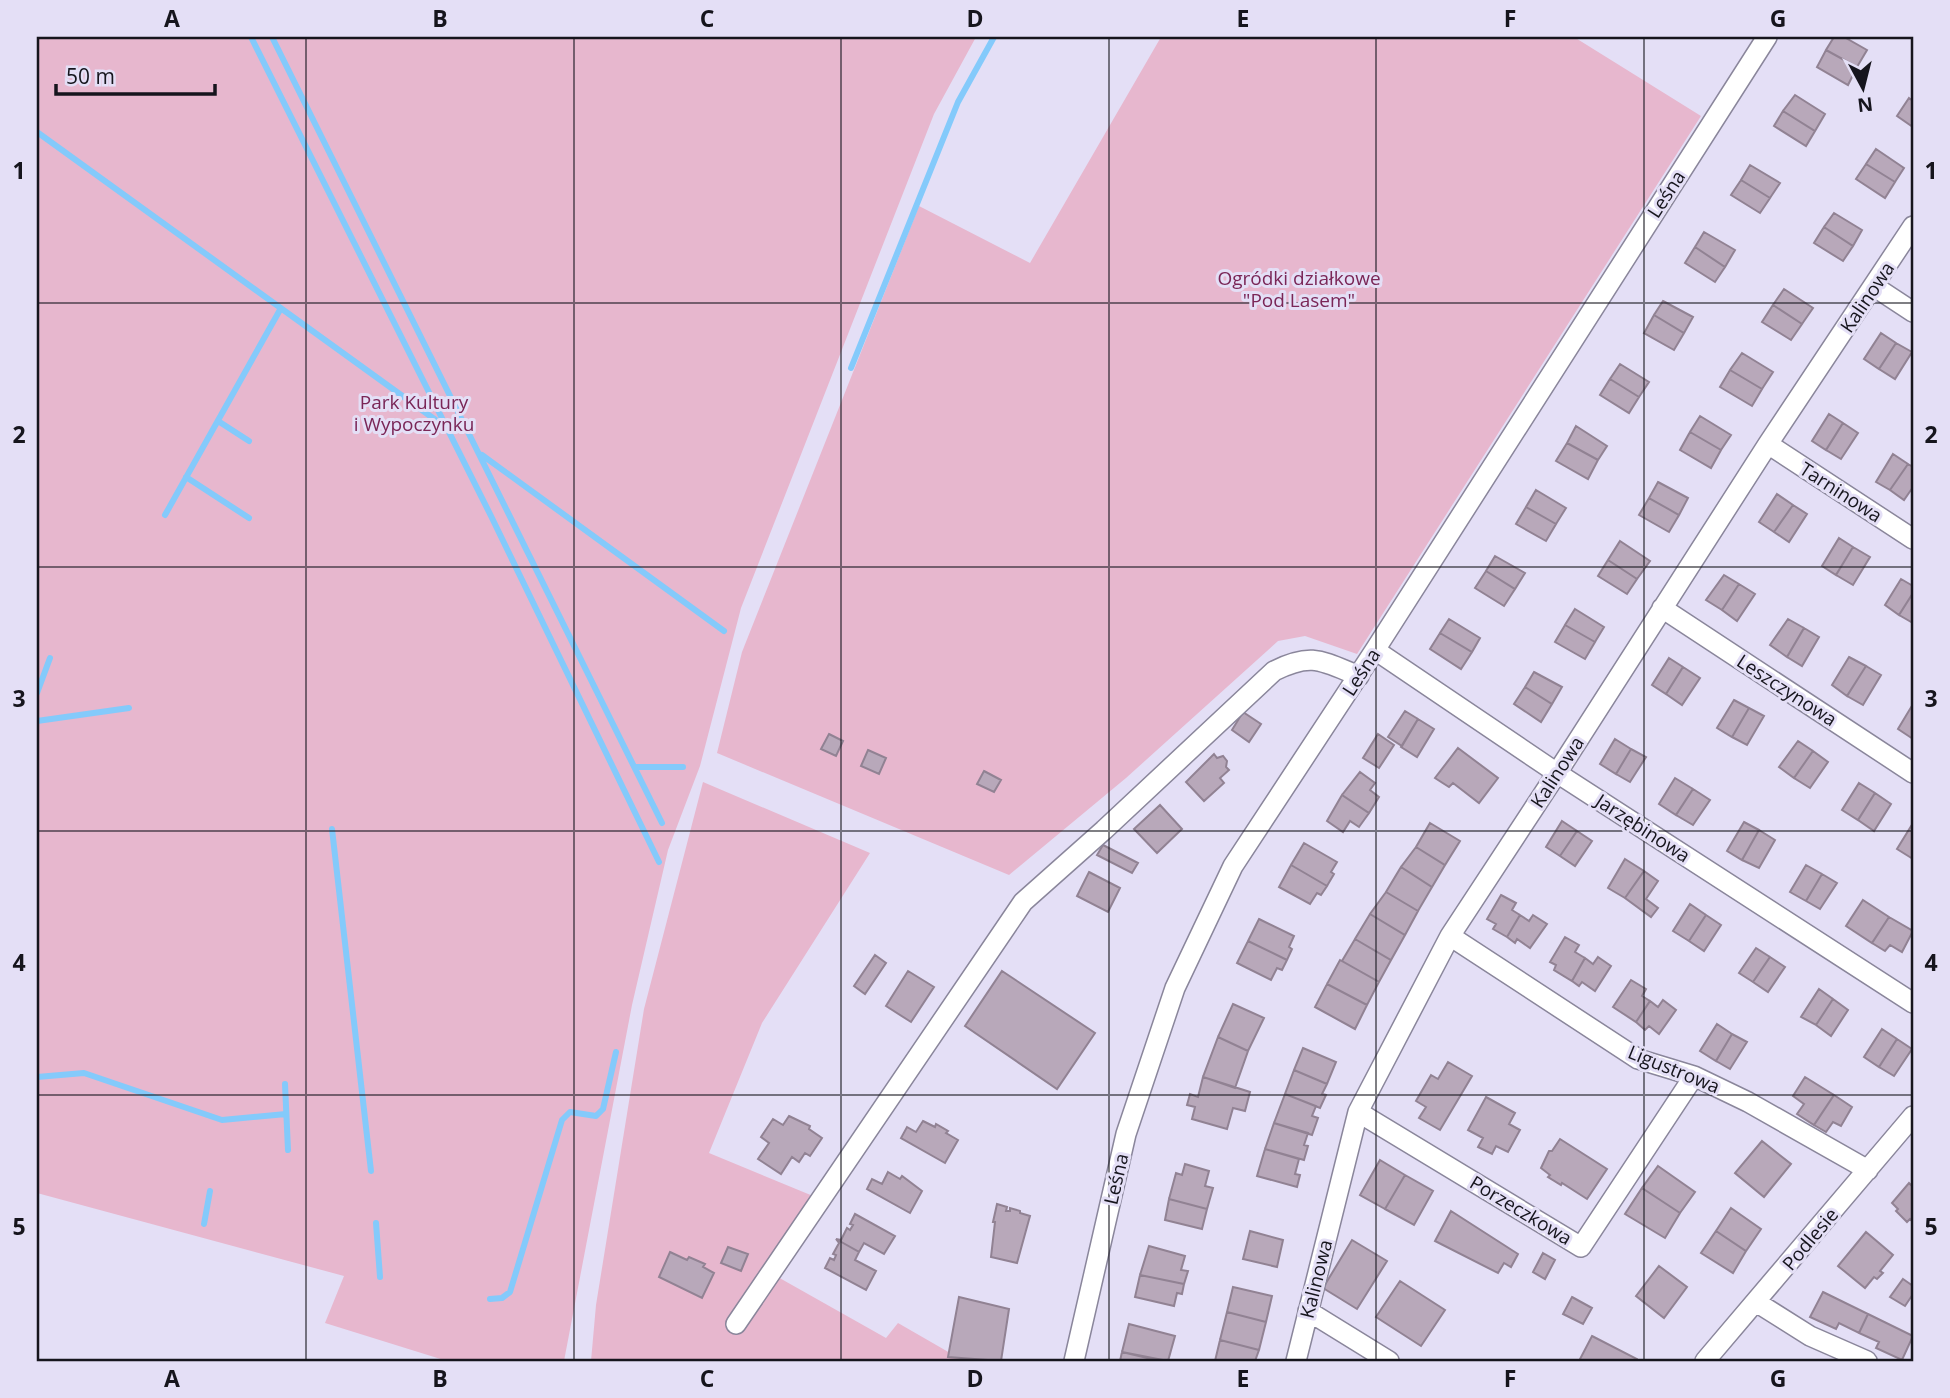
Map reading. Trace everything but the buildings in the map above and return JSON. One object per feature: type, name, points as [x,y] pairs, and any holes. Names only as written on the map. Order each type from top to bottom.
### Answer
[{"type":"street","name":"Leśna","points":[[1074,1361],[1126,1134],[1175,988],[1233,866],[1359,676],[1767,37]]},
{"type":"street","name":"Kalinowa","points":[[1296,1361],[1358,1112],[1450,936],[1913,226]]},
{"type":"street","points":[[1875,287],[1913,312]]},
{"type":"street","name":"Tarninowa","points":[[1769,444],[1913,539]]},
{"type":"street","name":"Leszczynowa","points":[[1662,608],[1913,773]]},
{"type":"street","name":"Jarzębinowa","points":[[1375,650],[1558,773],[1913,1003]]},
{"type":"street","points":[[736,1324],[1023,902],[1104,831],[1274,671],[1295,661],[1319,660],[1359,676]]},
{"type":"street","name":"Ligustrowa","points":[[1450,936],[1638,1059],[1693,1076],[1770,1113],[1868,1170]]},
{"type":"street","name":"Porzeczkowa","points":[[1358,1112],[1581,1247],[1693,1076]]},
{"type":"street","name":"Podlesie","points":[[1705,1361],[1913,1116]]},
{"type":"street","points":[[1756,1302],[1810,1336],[1867,1361]]},
{"type":"street","points":[[1308,1311],[1389,1361]]},
{"type":"green space","name":"Park Kultury i Wypoczynku","points":[[37,37],[976,37],[934,114],[741,608],[700,766],[668,850],[632,1005],[564,1361],[447,1361],[325,1323],[344,1276],[37,1193]]},
{"type":"green space","name":"Ogródki działkowe \"Pod Lasem\"","points":[[1161,37],[1574,37],[1701,116],[1357,654],[1305,636],[1278,641],[1126,778],[1009,875],[717,753],[742,652],[919,206],[1030,263]]},
{"type":"green space","points":[[703,782],[870,853],[762,1023],[709,1153],[813,1196],[776,1276],[886,1338],[898,1323],[964,1361],[591,1361],[596,1305],[644,1009]]},
{"type":"waterway","points":[[251,37],[491,516],[659,862]]},
{"type":"waterway","points":[[272,37],[662,823]]},
{"type":"waterway","points":[[851,368],[958,102],[994,37]]},
{"type":"waterway","points":[[37,132],[444,426]]},
{"type":"waterway","points":[[165,515],[281,308]]},
{"type":"waterway","points":[[218,421],[249,441]]},
{"type":"waterway","points":[[482,455],[724,631]]},
{"type":"waterway","points":[[186,477],[249,518]]},
{"type":"waterway","points":[[37,693],[50,658]]},
{"type":"waterway","points":[[37,721],[129,708]]},
{"type":"waterway","points":[[635,767],[683,767]]},
{"type":"waterway","points":[[332,829],[371,1171]]},
{"type":"waterway","points":[[490,1299],[502,1298],[510,1292],[562,1120],[570,1112],[596,1116],[603,1109],[616,1052]]},
{"type":"waterway","points":[[37,1077],[84,1073],[222,1120],[286,1114]]},
{"type":"waterway","points":[[285,1084],[288,1150]]},
{"type":"waterway","points":[[204,1224],[210,1191]]},
{"type":"waterway","points":[[376,1223],[380,1277]]}]
